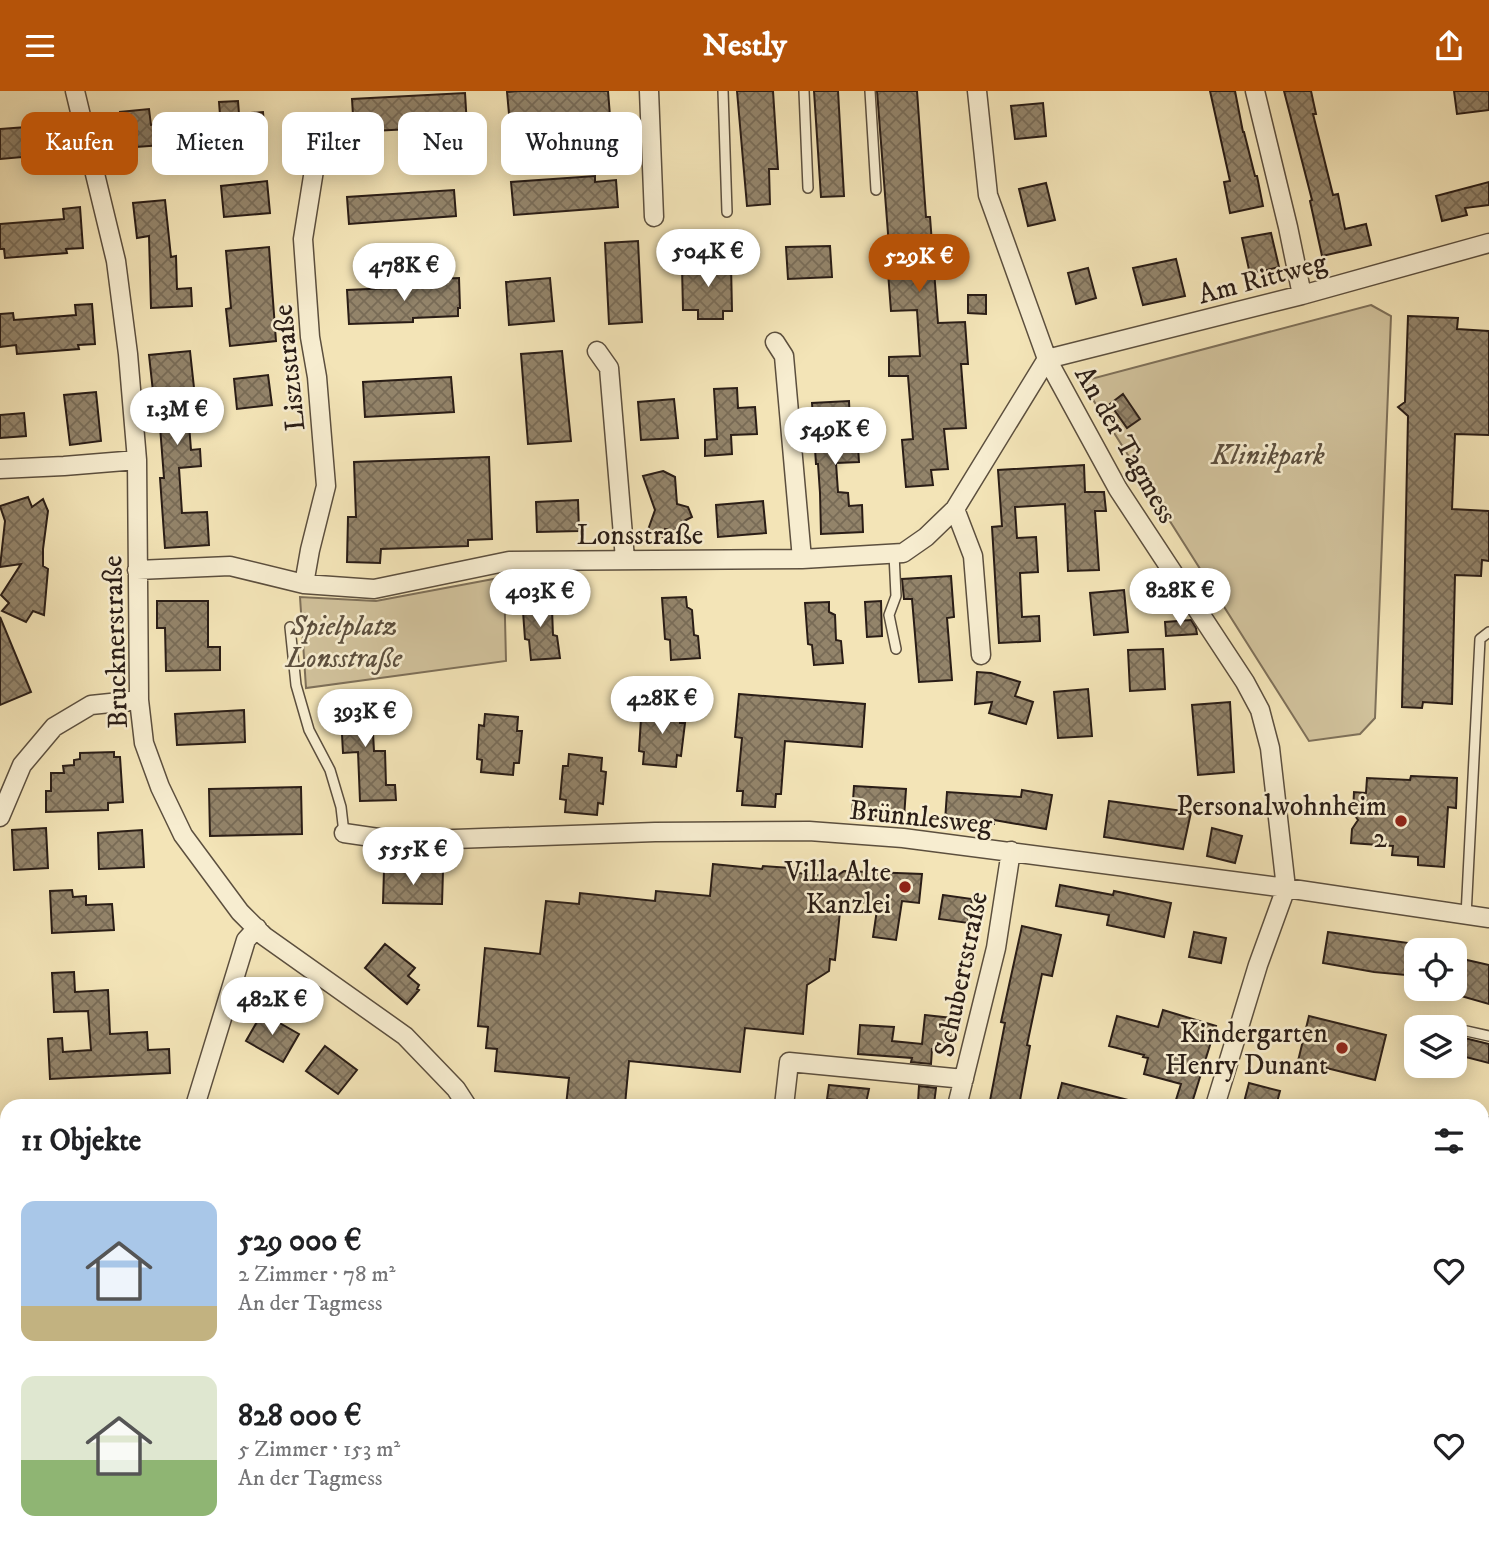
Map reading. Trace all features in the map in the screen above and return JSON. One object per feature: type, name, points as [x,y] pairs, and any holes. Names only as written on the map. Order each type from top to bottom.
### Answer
[{"type":"street","name":"Brucknerstraße","points":[[75,91],[116,261],[128,354],[136,460],[139,700],[144,743],[160,787],[183,835],[240,912],[287,953],[405,1036],[462,1099]]},
{"type":"street","points":[[649,91],[654,217]]},
{"type":"street","name":"An der Tagmess","points":[[977,91],[988,195],[1047,359],[1118,489],[1245,682],[1260,710],[1270,748],[1286,888]]},
{"type":"street","points":[[1255,91],[1288,227],[1301,295]]},
{"type":"street","name":"Lisztstraße","points":[[304,584],[326,486],[317,377],[310,337],[303,239],[313,175]]},
{"type":"street","name":"Am Rittweg","points":[[1047,359],[1301,295],[1489,243]]},
{"type":"street","points":[[775,342],[784,356],[802,559]]},
{"type":"street","points":[[597,351],[609,368],[625,559]]},
{"type":"street","name":"Lonsstraße","points":[[137,569],[230,566],[304,584],[374,589],[509,561],[802,559],[903,553],[926,537],[955,509],[1047,359]]},
{"type":"street","points":[[0,469],[136,460]]},
{"type":"street","points":[[955,509],[973,556],[981,655]]},
{"type":"street","points":[[0,817],[22,765],[54,727],[91,705],[139,700]]},
{"type":"street","name":"Brünnlesweg","points":[[344,833],[399,841],[655,832],[809,831],[903,838],[1011,851],[1489,918]]},
{"type":"street","name":"Schubertstraße","points":[[959,1099],[996,948],[1011,851]]},
{"type":"street","points":[[1217,1099],[1258,965],[1286,888]]},
{"type":"street","points":[[197,1099],[246,940],[257,928]]},
{"type":"street","points":[[785,1099],[789,1062],[964,1079]]},
{"type":"lane","points":[[723,91],[727,212]]},
{"type":"lane","points":[[804,91],[808,188]]},
{"type":"lane","points":[[870,91],[876,190]]},
{"type":"lane","points":[[894,554],[896,596],[889,615],[896,649]]},
{"type":"lane","points":[[290,627],[296,685],[309,730],[330,770],[341,807],[344,833]]},
{"type":"lane","points":[[1466,916],[1480,639],[1489,632]]},
{"type":"lane","points":[[1467,1031],[1489,1037]]},
{"type":"green space","name":"Klinikpark","points":[[1371,305],[1391,316],[1375,718],[1360,734],[1309,741],[1085,387],[1087,380]]},
{"type":"green space","name":"Spielplatz Lonsstraße","points":[[504,577],[506,661],[306,688],[300,597],[376,601]]},
{"type":"building","points":[[608,91],[610,112],[509,112],[507,92]]},
{"type":"building","points":[[737,91],[773,91],[778,169],[769,169],[770,204],[747,206]]},
{"type":"building","points":[[814,91],[838,91],[844,196],[821,197]]},
{"type":"building","points":[[877,91],[917,91],[926,217],[930,217],[938,323],[965,322],[968,364],[961,364],[966,428],[944,429],[948,469],[931,470],[933,485],[906,487],[902,440],[913,439],[908,376],[889,376],[889,357],[920,356],[917,310],[891,311],[888,272],[891,272]]},
{"type":"building","points":[[1210,91],[1235,91],[1263,206],[1230,213],[1224,182],[1230,181]]},
{"type":"building","points":[[1284,91],[1311,91],[1316,114],[1313,114],[1333,195],[1338,194],[1345,229],[1366,224],[1371,245],[1322,256],[1310,201],[1312,200]]},
{"type":"building","points":[[1454,91],[1489,91],[1489,110],[1457,114]]},
{"type":"building","points":[[465,93],[466,112],[398,112],[398,130],[384,130],[384,112],[353,112],[352,99]]},
{"type":"building","points":[[238,101],[239,112],[220,112],[219,102]]},
{"type":"building","points":[[1043,103],[1046,136],[1015,139],[1011,106]]},
{"type":"building","points":[[149,109],[152,146],[138,147],[138,112],[120,112]]},
{"type":"building","points":[[21,127],[21,157],[0,159],[0,129]]},
{"type":"building","points":[[595,176],[595,182],[616,180],[618,207],[514,215],[511,182]]},
{"type":"building","points":[[267,181],[270,213],[224,217],[221,186]]},
{"type":"building","points":[[1489,182],[1489,205],[1465,208],[1467,215],[1442,221],[1436,196]]},
{"type":"building","points":[[1046,183],[1055,220],[1028,226],[1019,189]]},
{"type":"building","points":[[454,190],[456,216],[349,224],[347,197]]},
{"type":"building","points":[[165,200],[171,257],[176,256],[177,289],[191,288],[192,306],[151,308],[149,236],[137,238],[133,203]]},
{"type":"building","points":[[80,207],[83,248],[66,249],[67,253],[5,258],[4,249],[0,249],[0,224],[64,219],[63,209]]},
{"type":"building","points":[[1271,233],[1279,267],[1250,274],[1242,238]]},
{"type":"building","points":[[638,241],[642,322],[609,324],[605,243]]},
{"type":"building","points":[[830,246],[832,277],[788,279],[786,247]]},
{"type":"building","points":[[269,247],[276,341],[230,346],[226,309],[231,308],[226,251]]},
{"type":"building","points":[[1176,259],[1185,296],[1143,305],[1133,268]]},
{"type":"building","points":[[697,260],[721,260],[721,264],[731,264],[732,311],[723,311],[723,319],[698,319],[698,310],[683,310],[682,267],[697,266]]},
{"type":"building","points":[[1088,268],[1096,298],[1076,304],[1068,273]]},
{"type":"building","points":[[459,278],[458,316],[413,318],[413,322],[349,324],[347,290],[435,286],[434,279]]},
{"type":"building","points":[[550,278],[554,321],[509,325],[506,282]]},
{"type":"building","points":[[968,295],[986,295],[986,314],[968,313]]},
{"type":"building","points":[[92,304],[95,344],[78,345],[79,349],[17,354],[16,345],[0,347],[0,314],[13,313],[14,320],[76,315],[75,305]]},
{"type":"building","points":[[1408,316],[1458,318],[1457,329],[1489,331],[1489,435],[1455,434],[1452,509],[1489,511],[1489,561],[1482,560],[1481,576],[1455,575],[1452,704],[1423,702],[1422,708],[1402,707],[1408,416],[1398,407],[1405,402]]},
{"type":"building","points":[[190,351],[195,397],[187,398],[191,450],[200,449],[201,466],[179,468],[182,513],[207,512],[209,545],[165,548],[160,478],[164,478],[158,401],[154,401],[149,355]]},
{"type":"building","points":[[562,351],[571,441],[528,444],[521,354]]},
{"type":"building","points":[[268,375],[272,405],[237,409],[234,379]]},
{"type":"building","points":[[451,377],[454,412],[365,417],[363,382]]},
{"type":"building","points":[[737,388],[738,408],[755,407],[757,434],[731,435],[732,454],[705,456],[705,440],[717,439],[714,389]]},
{"type":"building","points":[[96,392],[101,441],[70,445],[64,395]]},
{"type":"building","points":[[1123,394],[1140,419],[1127,428],[1110,404]]},
{"type":"building","points":[[674,399],[678,438],[641,440],[638,402]]},
{"type":"building","points":[[849,401],[851,447],[858,447],[859,462],[836,463],[838,492],[848,493],[849,506],[862,505],[863,532],[821,534],[812,403]]},
{"type":"building","points":[[24,413],[26,436],[0,438],[0,415]]},
{"type":"building","points":[[489,457],[492,539],[468,540],[468,546],[381,549],[380,563],[347,562],[348,517],[356,517],[354,462]]},
{"type":"building","points":[[1084,465],[1085,492],[1104,492],[1106,511],[1095,511],[1099,570],[1068,571],[1065,504],[1015,507],[1017,538],[1036,537],[1038,572],[1020,573],[1022,617],[1039,616],[1040,641],[999,643],[992,527],[1002,526],[998,470]]},
{"type":"building","points":[[663,471],[675,477],[677,504],[688,507],[692,517],[682,522],[680,532],[665,529],[663,537],[648,530],[655,510],[643,476]]},
{"type":"building","points":[[28,497],[32,507],[43,499],[48,511],[43,566],[48,569],[44,615],[33,611],[26,622],[2,611],[9,603],[1,595],[21,564],[0,567],[5,521],[0,506]]},
{"type":"building","points":[[578,500],[579,531],[537,532],[536,502]]},
{"type":"building","points":[[763,501],[766,533],[718,537],[716,505]]},
{"type":"building","points":[[951,576],[954,617],[947,618],[952,680],[919,682],[912,599],[904,599],[902,579]]},
{"type":"building","points":[[1124,590],[1128,632],[1094,635],[1090,593]]},
{"type":"building","points":[[546,597],[546,607],[552,609],[553,635],[557,636],[560,658],[531,660],[529,640],[525,639],[522,598]]},
{"type":"building","points":[[686,597],[687,607],[692,610],[694,635],[698,636],[700,658],[671,660],[670,640],[665,639],[662,598]]},
{"type":"building","points":[[157,601],[208,601],[208,647],[220,647],[220,670],[166,671],[165,628],[157,628]]},
{"type":"building","points":[[881,601],[882,636],[867,637],[865,602]]},
{"type":"building","points":[[829,602],[829,612],[835,615],[836,640],[841,641],[843,663],[814,665],[812,645],[808,644],[805,603]]},
{"type":"building","points":[[0,617],[31,692],[0,705]]},
{"type":"building","points":[[1191,620],[1197,634],[1166,636],[1165,622]]},
{"type":"building","points":[[1163,649],[1165,689],[1130,691],[1128,650]]},
{"type":"building","points":[[977,672],[991,673],[1020,682],[1015,696],[1033,702],[1026,724],[989,713],[992,702],[975,704]]},
{"type":"building","points":[[1088,689],[1092,736],[1058,738],[1054,692]]},
{"type":"building","points":[[739,694],[865,704],[862,747],[785,741],[781,794],[776,794],[775,807],[742,805],[743,791],[737,791],[742,738],[735,737]]},
{"type":"building","points":[[371,696],[374,751],[385,751],[386,785],[395,785],[396,800],[360,801],[358,752],[343,753],[340,697]]},
{"type":"building","points":[[1230,702],[1234,772],[1198,775],[1192,705]]},
{"type":"building","points":[[647,706],[681,709],[680,723],[685,723],[681,756],[677,755],[676,767],[643,764],[644,752],[639,751],[641,718],[646,718]]},
{"type":"building","points":[[244,710],[245,742],[177,745],[175,714]]},
{"type":"building","points":[[485,714],[518,717],[517,731],[522,731],[519,763],[514,763],[513,775],[481,772],[482,760],[477,759],[479,725],[484,726]]},
{"type":"building","points":[[114,752],[114,757],[120,757],[123,802],[108,803],[108,810],[46,812],[46,791],[51,791],[51,773],[64,773],[63,766],[74,765],[74,760],[80,759],[80,753]]},
{"type":"building","points":[[569,754],[602,758],[601,771],[606,772],[603,804],[598,803],[597,815],[565,812],[566,800],[560,799],[563,766],[568,766]]},
{"type":"building","name":"Personalwohnheim 2","points":[[1411,776],[1457,778],[1456,808],[1448,807],[1444,867],[1418,865],[1418,857],[1392,855],[1393,846],[1351,843],[1352,829],[1358,820],[1353,813],[1354,792],[1366,793],[1367,778],[1410,780]]},
{"type":"building","points":[[854,786],[906,789],[904,818],[852,815]]},
{"type":"building","points":[[301,787],[302,834],[210,836],[209,789]]},
{"type":"building","points":[[1022,790],[1052,795],[1046,829],[994,820],[994,824],[945,821],[947,792],[1021,797]]},
{"type":"building","points":[[1109,801],[1191,812],[1183,849],[1104,837]]},
{"type":"building","points":[[46,828],[48,868],[14,870],[12,830]]},
{"type":"building","points":[[1212,828],[1242,836],[1235,863],[1207,856]]},
{"type":"building","points":[[142,830],[144,867],[99,869],[98,833]]},
{"type":"building","points":[[713,864],[762,869],[763,866],[791,868],[799,869],[799,873],[835,877],[844,871],[922,874],[919,903],[902,901],[896,940],[873,937],[878,903],[841,902],[835,960],[830,959],[829,971],[807,985],[803,1034],[745,1028],[740,1072],[629,1061],[626,1099],[567,1099],[569,1078],[495,1071],[497,1049],[486,1048],[488,1027],[478,1026],[485,948],[540,954],[546,901],[579,904],[580,893],[655,901],[656,891],[710,896]]},
{"type":"building","points":[[384,870],[443,871],[442,904],[383,903]]},
{"type":"building","points":[[1060,885],[1113,895],[1114,891],[1171,903],[1164,937],[1107,925],[1109,915],[1056,906]]},
{"type":"building","points":[[72,890],[73,897],[86,896],[86,905],[112,904],[114,930],[52,933],[50,891]]},
{"type":"building","points":[[943,895],[972,899],[968,923],[939,919]]},
{"type":"building","points":[[1022,926],[1061,935],[1052,976],[1042,974],[1027,1045],[1030,1046],[1020,1099],[990,1099],[1005,1023],[1001,1022]]},
{"type":"building","points":[[1194,932],[1226,938],[1221,963],[1189,957]]},
{"type":"building","points":[[1328,932],[1404,942],[1404,975],[1323,963]]},
{"type":"building","points":[[385,944],[415,968],[408,976],[419,985],[419,990],[407,1004],[365,968]]},
{"type":"building","points":[[1467,960],[1489,965],[1489,1004],[1467,998]]},
{"type":"building","points":[[74,972],[75,992],[108,990],[110,1034],[147,1032],[148,1050],[169,1049],[170,1073],[50,1079],[48,1039],[62,1038],[63,1052],[91,1050],[88,1011],[54,1012],[52,973]]},
{"type":"building","points":[[1163,1010],[1216,1026],[1193,1099],[1176,1099],[1181,1084],[1144,1074],[1148,1058],[1143,1057],[1144,1055],[1109,1046],[1117,1016],[1158,1027]]},
{"type":"building","points":[[262,1013],[299,1034],[283,1062],[246,1041]]},
{"type":"building","points":[[925,1015],[952,1018],[950,1041],[946,1041],[945,1050],[932,1049],[931,1064],[911,1062],[912,1058],[858,1054],[860,1025],[894,1027],[892,1041],[922,1044]]},
{"type":"building","name":"Kindergarten Henry Dunant","points":[[1309,1016],[1386,1035],[1375,1080],[1298,1061]]},
{"type":"building","points":[[1467,1039],[1489,1044],[1489,1063],[1467,1057]]},
{"type":"building","points":[[325,1046],[357,1070],[338,1094],[306,1071]]},
{"type":"building","points":[[1062,1083],[1124,1099],[1058,1099]]},
{"type":"building","points":[[1249,1083],[1280,1091],[1278,1099],[1245,1099]]},
{"type":"building","points":[[829,1085],[869,1089],[867,1099],[827,1099]]},
{"type":"building","points":[[919,1086],[936,1088],[935,1099],[918,1099]]},
{"type":"place","name":"Personalwohnheim 2","points":[[1401,821]]},
{"type":"place","name":"Villa Alte Kanzlei","points":[[905,887]]},
{"type":"place","name":"Kindergarten Henry Dunant","points":[[1342,1048]]}]
